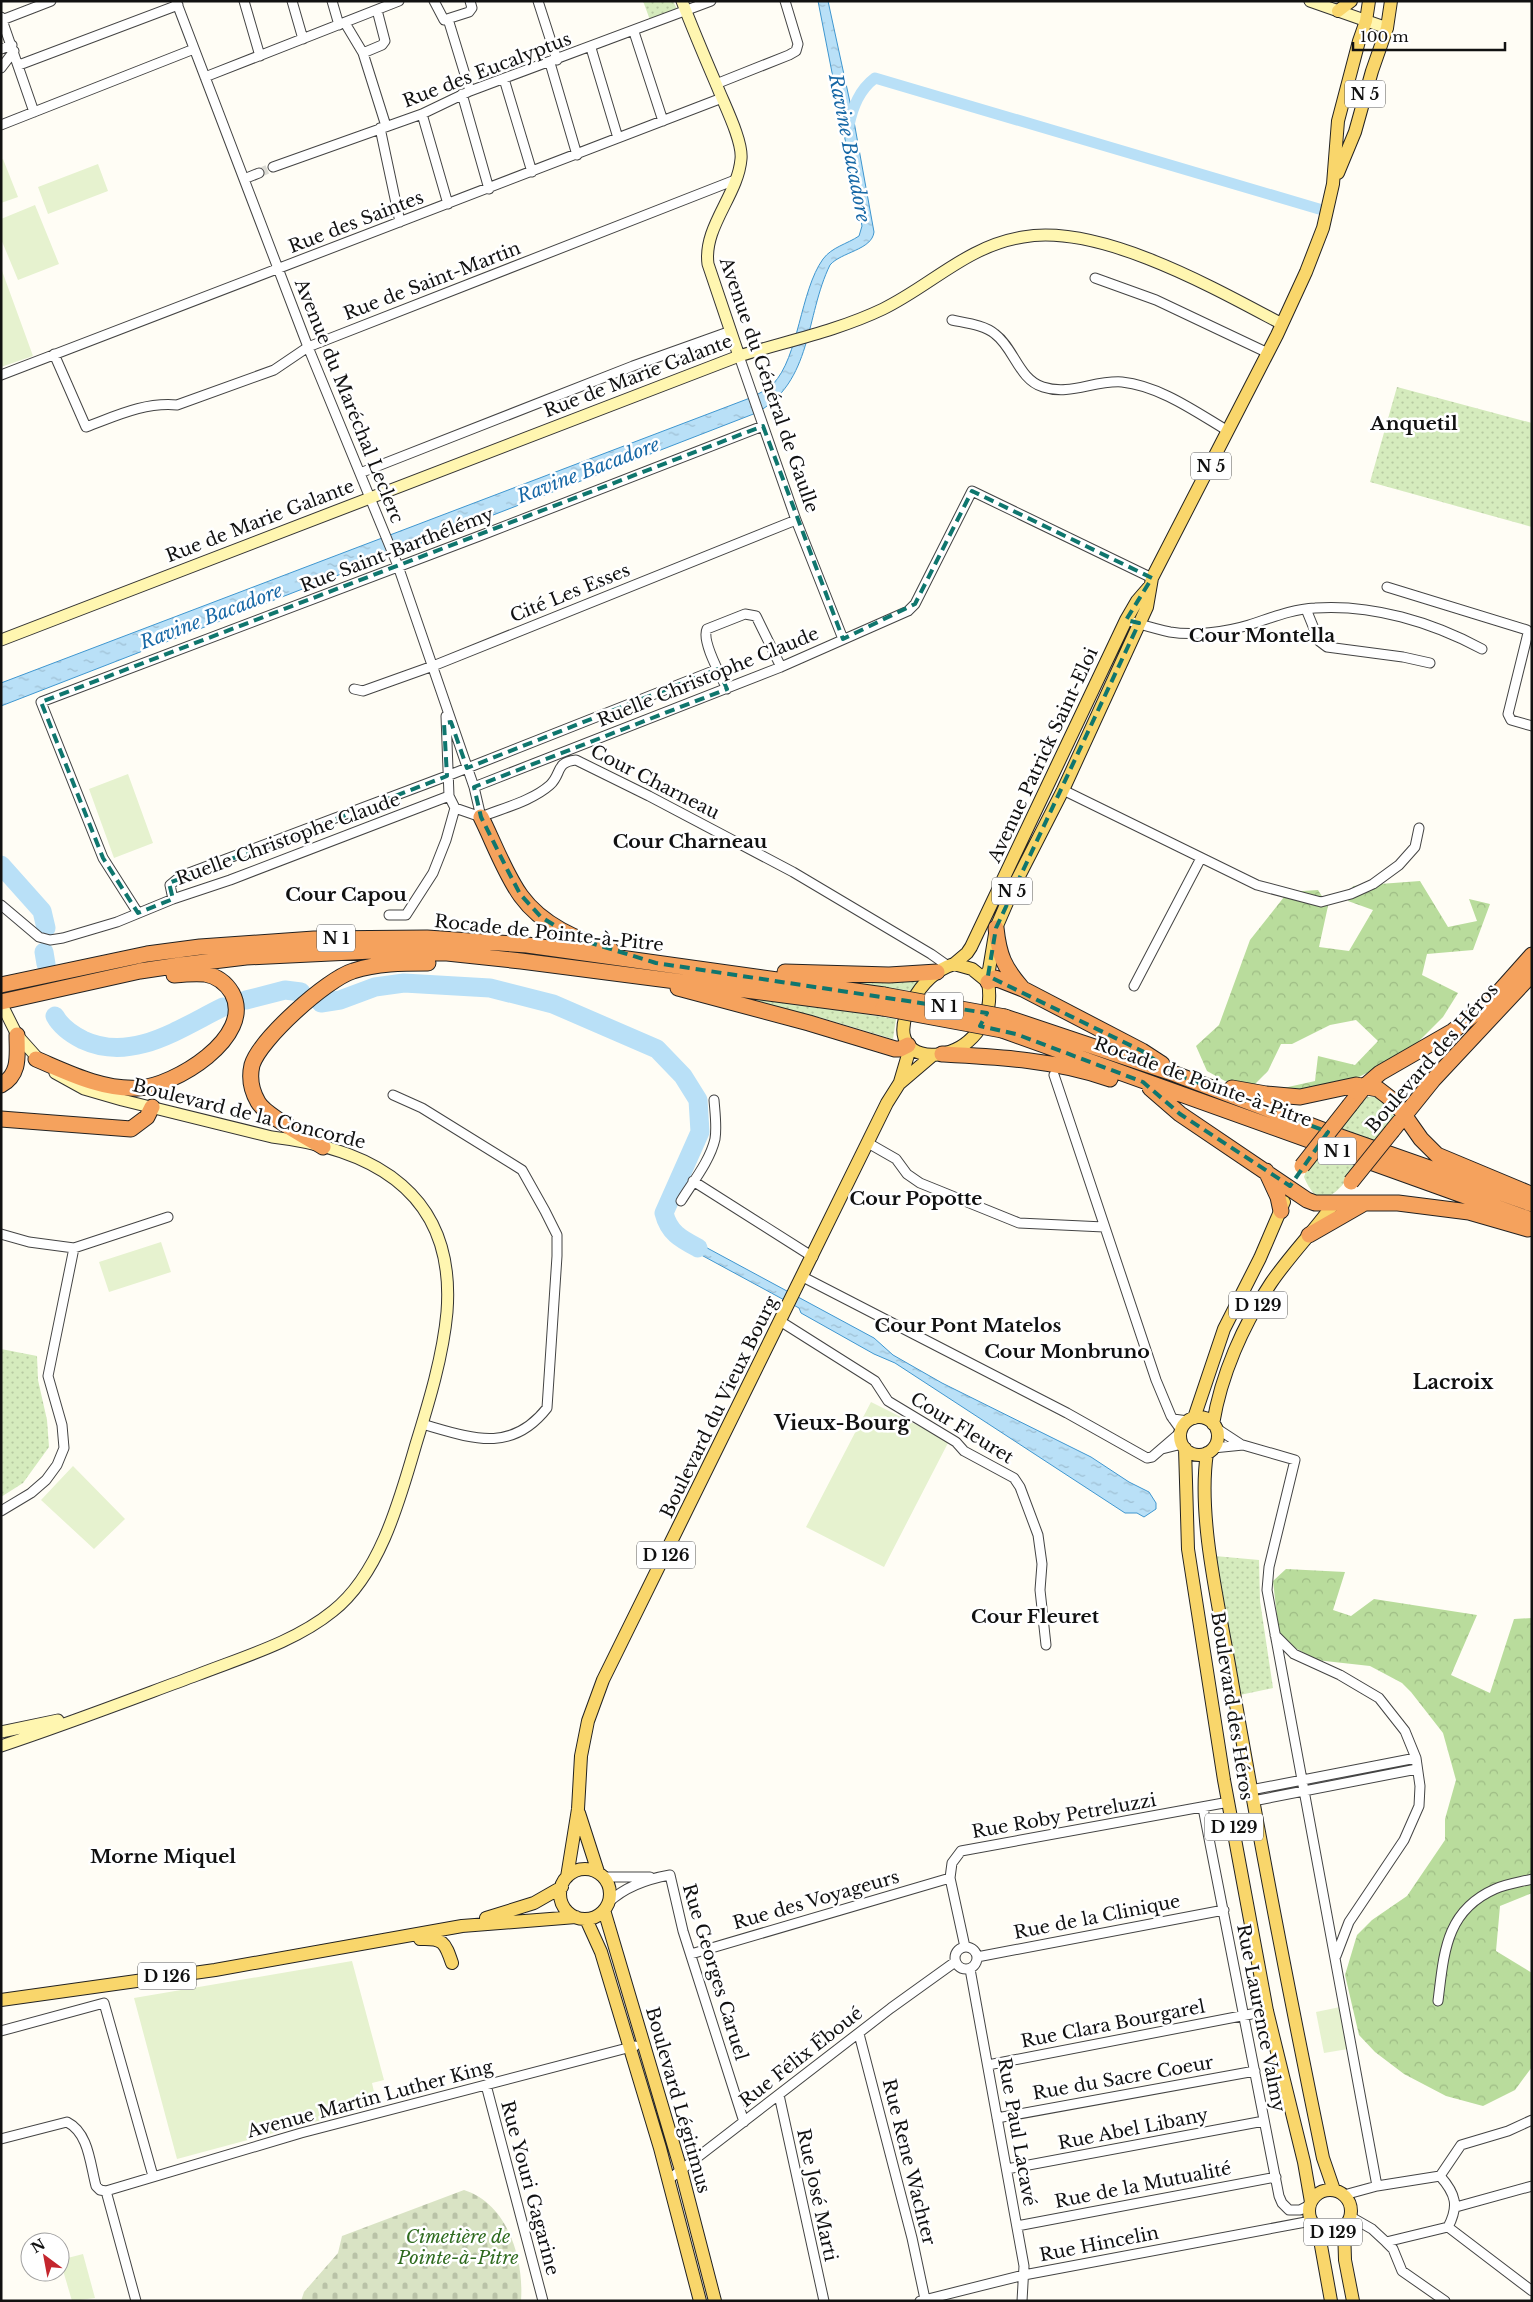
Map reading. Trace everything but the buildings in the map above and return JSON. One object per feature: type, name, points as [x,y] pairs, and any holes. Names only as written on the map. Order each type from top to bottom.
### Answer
[{"type":"highway","points":[[481,817],[520,894],[541,917],[575,938],[656,963]]},
{"type":"highway","points":[[996,928],[998,950],[1002,960],[1023,990]]},
{"type":"highway","name":"Rocade de Pointe-à-Pitre","points":[[1,985],[146,954],[200,947],[314,939],[418,938],[527,945],[674,965],[884,1002]]},
{"type":"highway","points":[[598,946],[655,957],[744,970]]},
{"type":"highway","name":"Rocade de Pointe-à-Pitre","points":[[1,1002],[170,967],[246,957],[372,951],[447,954],[633,976],[884,1002]]},
{"type":"highway","name":"Boulevard des Héros","points":[[1290,1186],[1302,1166],[1365,1086],[1380,1073],[1464,1024],[1491,1001],[1532,955]]},
{"type":"highway","points":[[326,1148],[276,1118],[259,1104],[254,1094],[250,1076],[256,1057],[271,1036],[324,988],[341,976],[374,966],[405,963],[522,967],[534,964]]},
{"type":"highway","points":[[674,965],[744,970],[889,975],[946,967]]},
{"type":"highway","points":[[36,1059],[80,1078],[114,1087],[138,1088],[161,1085],[181,1076],[208,1055],[220,1044],[234,1021],[235,1003],[228,987],[216,978],[205,974],[110,978]]},
{"type":"highway","name":"Boulevard des Héros","points":[[1335,1202],[1404,1114],[1532,974]]},
{"type":"highway","points":[[633,976],[818,1025],[895,1049],[909,1047]]},
{"type":"highway","points":[[986,979],[996,978],[1023,990],[1142,1051],[1176,1074]]},
{"type":"highway","name":"N 1","points":[[884,1002],[1004,1023]]},
{"type":"highway","name":"Rocade de Pointe-à-Pitre","points":[[1004,1023],[1048,1045],[1118,1073],[1532,1220]]},
{"type":"highway","name":"Rocade de Pointe-à-Pitre","points":[[1004,1023],[1176,1074],[1341,1137],[1532,1204]]},
{"type":"highway","points":[[1,1085],[13,1076],[17,1066],[17,1035]]},
{"type":"highway","points":[[937,1054],[1021,1059],[1097,1074],[1162,1098]]},
{"type":"highway","points":[[1160,1063],[1212,1084]]},
{"type":"highway","points":[[1097,1074],[1118,1073]]},
{"type":"highway","points":[[1191,1080],[1266,1094],[1300,1097],[1348,1086],[1365,1086],[1386,1093],[1404,1114],[1421,1139],[1437,1155],[1532,1194]]},
{"type":"highway","points":[[1143,1082],[1180,1114],[1315,1203],[1366,1202],[1469,1212],[1532,1230]]},
{"type":"highway","points":[[1,1119],[131,1129],[147,1117],[152,1107]]},
{"type":"highway","points":[[1265,1170],[1278,1197],[1281,1211]]},
{"type":"highway","points":[[1309,1235],[1366,1202]]},
{"type":"main road","points":[[1310,1],[1387,28]]},
{"type":"main road","points":[[1338,11],[1351,1]]},
{"type":"main road","name":"Avenue Patrick Saint-Eloi","points":[[946,967],[967,953],[971,947],[1126,620],[1137,600],[1151,582],[1268,353],[1306,272],[1323,228],[1333,184],[1338,121],[1366,20],[1369,1]]},
{"type":"main road","name":"Avenue Patrick Saint-Eloi","points":[[1333,184],[1356,132],[1372,71],[1387,28],[1391,1]]},
{"type":"main road","name":"Avenue du Général de Gaulle","points":[[684,6],[741,150],[741,158],[735,180],[714,231],[707,254],[708,264],[739,356]]},
{"type":"main road","name":"Rue de Marie Galante","points":[[1,640],[739,356],[815,334],[884,308],[958,260],[987,246],[1025,236],[1055,235],[1082,239],[1153,261],[1207,284],[1282,324]]},
{"type":"main road","name":"Avenue Patrick Saint-Eloi","points":[[986,979],[989,970],[992,940],[996,928],[1015,884],[1063,790],[1147,607],[1151,582]]},
{"type":"main road","points":[[946,967],[972,969],[986,979],[990,998],[989,1005],[973,1038],[961,1047],[937,1054],[922,1054],[909,1047],[904,1028],[908,1009],[918,991],[946,967]]},
{"type":"main road","name":"Boulevard de la Concorde","points":[[1,1002],[17,1035],[36,1059],[61,1078],[78,1086],[272,1137],[292,1139],[372,1163],[403,1185],[418,1200],[438,1232],[445,1258],[447,1278],[446,1314],[436,1372],[397,1508],[363,1577],[350,1596],[333,1612],[291,1637],[132,1699],[1,1746]]},
{"type":"main road","name":"Boulevard du Vieux Bourg","points":[[564,1882],[578,1809],[581,1756],[588,1721],[603,1680],[782,1316],[899,1084],[909,1047]]},
{"type":"main road","name":"Boulevard du Vieux Bourg","points":[[899,1084],[937,1054]]},
{"type":"main road","name":"Boulevard des Héros","points":[[1290,1186],[1281,1211],[1224,1329],[1185,1432],[1188,1549],[1229,1802],[1267,2011],[1305,2167],[1311,2203]]},
{"type":"main road","name":"Boulevard des Héros","points":[[1214,1426],[1222,1387],[1248,1319],[1271,1283],[1335,1202]]},
{"type":"main road","points":[[1210,1450],[1197,1455],[1185,1432],[1204,1418],[1214,1426]]},
{"type":"main road","name":"D 129","points":[[1210,1450],[1217,1438],[1214,1426]]},
{"type":"main road","name":"Boulevard des Héros","points":[[1210,1450],[1204,1486],[1211,1557],[1252,1796],[1323,2158],[1339,2193]]},
{"type":"main road","name":"Boulevard de la Concorde","points":[[5,1730],[132,1699]]},
{"type":"main road","name":"Boulevard du Vieux Bourg","points":[[578,1809],[600,1874]]},
{"type":"main road","points":[[582,1869],[600,1874],[610,1892],[606,1906],[596,1916],[581,1918],[565,1908],[561,1901],[564,1882],[582,1869]]},
{"type":"main road","name":"D 126","points":[[462,1926],[534,1903],[564,1882]]},
{"type":"main road","name":"Boulevard Légitimus","points":[[606,1906],[643,2044],[681,2170],[715,2301]]},
{"type":"main road","name":"D 126","points":[[1,2000],[215,1970],[462,1926],[581,1918]]},
{"type":"main road","name":"Boulevard Légitimus","points":[[581,1918],[601,1952],[668,2180],[700,2301]]},
{"type":"main road","points":[[333,1949],[434,1938],[445,1944],[452,1963]]},
{"type":"main road","name":"D 129","points":[[1331,2301],[1311,2203],[1321,2192],[1339,2193],[1350,2205],[1345,2260],[1353,2301]]},
{"type":"main road","name":"D 129","points":[[1315,2225],[1332,2233],[1347,2222]]},
{"type":"street","points":[[34,112],[2,18],[51,1]]},
{"type":"street","points":[[244,1],[260,56]]},
{"type":"street","points":[[292,1],[303,39]]},
{"type":"street","points":[[332,1],[342,24],[363,53],[383,127],[400,222]]},
{"type":"street","points":[[205,77],[377,10],[386,4],[399,1]]},
{"type":"street","points":[[434,1],[442,19],[470,12],[472,8],[470,1]]},
{"type":"street","points":[[538,1],[577,154]]},
{"type":"street","name":"Rue des Eucalyptus","points":[[273,167],[422,114],[466,93],[504,78],[634,32],[684,6],[711,1]]},
{"type":"street","points":[[716,84],[789,56],[796,51],[798,44],[786,1]]},
{"type":"street","points":[[19,65],[177,3]]},
{"type":"street","name":"Avenue du Maréchal Leclerc","points":[[177,3],[308,346],[397,563],[474,787],[481,817]]},
{"type":"street","points":[[363,53],[382,45],[385,41],[377,10]]},
{"type":"street","points":[[448,19],[488,189]]},
{"type":"street","points":[[634,32],[662,121]]},
{"type":"street","points":[[1,49],[13,48]]},
{"type":"street","points":[[1,68],[13,48]]},
{"type":"street","points":[[591,48],[618,138]]},
{"type":"street","points":[[1,126],[194,49]]},
{"type":"street","points":[[504,78],[532,172]]},
{"type":"street","name":"Rue des Saintes","points":[[1,375],[722,98]]},
{"type":"street","points":[[422,114],[448,204]]},
{"type":"street","points":[[244,179],[258,173]]},
{"type":"street","name":"Rue de Saint-Martin","points":[[54,354],[86,427],[139,407],[160,404],[177,405],[274,370],[308,346],[735,180]]},
{"type":"street","points":[[1095,278],[1156,300],[1268,353]]},
{"type":"street","points":[[952,320],[995,333],[1024,373],[1042,387],[1065,390],[1084,388],[1099,383],[1121,382],[1148,388],[1187,406],[1228,431]]},
{"type":"street","points":[[360,473],[633,366],[731,331]]},
{"type":"street","name":"Avenue du Général de Gaulle","points":[[739,356],[796,520],[843,639]]},
{"type":"street","name":"Rue Saint-Barthélémy","points":[[138,914],[103,858],[42,702],[761,422]]},
{"type":"street","name":"Ruelle Christophe Claude","points":[[474,787],[727,689],[908,611],[915,604],[972,491],[1151,582]]},
{"type":"street","name":"Cité Les Esses","points":[[354,689],[363,691],[433,666],[796,520]]},
{"type":"street","points":[[1387,587],[1527,630],[1528,633],[1508,714],[1511,720],[1532,726]]},
{"type":"street","points":[[1126,620],[1171,632],[1220,632],[1306,609],[1352,608],[1408,618],[1454,634],[1482,649]]},
{"type":"street","points":[[1306,609],[1319,641],[1327,647],[1403,657],[1430,663]]},
{"type":"street","points":[[727,689],[707,643],[706,632],[711,627],[750,613],[756,616],[781,667]]},
{"type":"street","points":[[173,899],[170,884],[181,876],[448,776],[718,669]]},
{"type":"street","points":[[389,915],[406,915],[434,873],[455,808],[449,796],[446,708]]},
{"type":"street","name":"Cour Charneau","points":[[481,817],[542,791],[552,784],[561,766],[566,761],[576,760],[793,872],[868,919],[931,954],[946,967]]},
{"type":"street","points":[[1063,790],[1257,885],[1321,902],[1351,894],[1373,884],[1399,865],[1415,847],[1419,828]]},
{"type":"street","name":"Ruelle Christophe Claude","points":[[1,905],[38,937],[50,940],[83,933],[230,880],[449,796]]},
{"type":"street","points":[[455,808],[481,817]]},
{"type":"street","points":[[1134,986],[1202,858]]},
{"type":"street","points":[[800,1282],[1067,1413],[1147,1458],[1152,1457],[1159,1449],[1185,1432],[1173,1419],[1156,1380],[1054,1075]]},
{"type":"street","points":[[393,1095],[422,1108],[522,1170],[557,1235],[547,1408],[532,1424],[503,1439],[483,1440],[422,1424]]},
{"type":"street","points":[[681,1201],[715,1141],[714,1100]]},
{"type":"street","points":[[868,1143],[896,1159],[904,1171],[920,1183],[1018,1223],[1104,1227]]},
{"type":"street","points":[[693,1182],[813,1257]]},
{"type":"street","points":[[1,1234],[29,1242],[74,1248],[168,1217]]},
{"type":"street","points":[[1,1511],[27,1496],[46,1480],[57,1465],[64,1448],[62,1425],[48,1376],[74,1248]]},
{"type":"street","name":"Cour Fleuret","points":[[782,1316],[875,1381],[888,1402],[956,1442],[964,1451],[1014,1478],[1020,1486],[1038,1535],[1042,1564],[1040,1590],[1046,1645]]},
{"type":"street","points":[[1214,1426],[1243,1446],[1295,1460],[1268,1566],[1267,1590],[1377,2186]]},
{"type":"street","points":[[1210,1450],[1243,1446]]},
{"type":"street","points":[[1275,1635],[1294,1654],[1340,1675],[1378,1698],[1405,1731],[1416,1758],[1420,1786],[1417,1813],[1404,1840],[1348,1922],[1336,1958]]},
{"type":"street","points":[[1252,1796],[1302,1780],[1416,1758]]},
{"type":"street","points":[[1252,1796],[1304,1791],[1417,1769]]},
{"type":"street","points":[[1203,1808],[1229,1802]]},
{"type":"street","name":"Rue Roby Petreluzzi","points":[[950,1878],[952,1863],[962,1851],[1203,1808]]},
{"type":"street","name":"Rue Laurence Valmy","points":[[1203,1808],[1279,2196],[1286,2208],[1295,2211],[1311,2203]]},
{"type":"street","name":"Rue Georges Caruel","points":[[600,1874],[655,1877],[670,1875],[691,1954],[744,2122]]},
{"type":"street","name":"Rue Georges Caruel","points":[[606,1906],[626,1888],[655,1877]]},
{"type":"street","points":[[950,1878],[965,1947]]},
{"type":"street","name":"Rue des Voyageurs","points":[[691,1954],[950,1878]]},
{"type":"street","points":[[1438,2002],[1445,1946],[1451,1927],[1464,1912],[1495,1889],[1532,1879]]},
{"type":"street","name":"Rue de la Clinique","points":[[978,1957],[1224,1910]]},
{"type":"street","points":[[965,1947],[973,1949],[978,1957],[977,1962],[970,1969],[961,1968],[955,1962],[956,1952],[965,1947]]},
{"type":"street","name":"Rue Félix Éboué","points":[[668,2180],[955,1962]]},
{"type":"street","name":"Rue Paul Lacavé","points":[[970,1969],[1017,2226],[1024,2275],[1022,2301]]},
{"type":"street","points":[[1,2031],[104,2003],[153,2176]]},
{"type":"street","name":"Rue Clara Bourgarel","points":[[988,2065],[1267,2011]]},
{"type":"street","name":"Rue Rene Wachter","points":[[858,2034],[912,2238],[923,2300]]},
{"type":"street","name":"Avenue Martin Luther King","points":[[106,2191],[301,2133],[643,2044]]},
{"type":"street","name":"Rue du Sacre Coeur","points":[[998,2118],[1255,2071]]},
{"type":"street","name":"Rue Youri Gagarine","points":[[486,2084],[543,2301]]},
{"type":"street","name":"Rue José Marti","points":[[779,2095],[824,2301]]},
{"type":"street","points":[[1339,2193],[1440,2176],[1461,2145],[1508,2131],[1532,2120]]},
{"type":"street","points":[[1,2139],[67,2122],[77,2127],[82,2134],[96,2186],[100,2190],[106,2191],[136,2301]]},
{"type":"street","name":"Rue Abel Libany","points":[[1007,2170],[1264,2122]]},
{"type":"street","points":[[1440,2176],[1450,2188],[1456,2207],[1448,2227]]},
{"type":"street","name":"Rue de la Mutualité","points":[[1017,2226],[1276,2177]]},
{"type":"street","points":[[1456,2207],[1532,2186]]},
{"type":"street","points":[[1347,2222],[1372,2229],[1392,2249],[1402,2271],[1446,2301]]},
{"type":"street","name":"Rue Hincelin","points":[[923,2300],[1024,2275],[1285,2225],[1315,2225]]},
{"type":"street","points":[[1386,2242],[1448,2227]]},
{"type":"street","points":[[1448,2227],[1532,2291]]},
{"type":"highlighted area","points":[[763,426],[843,639],[915,604],[972,491],[1152,578],[1126,620],[1139,623],[996,928],[988,976],[1142,1051],[1175,1074],[1328,1132],[1290,1186],[1180,1114],[1143,1082],[1016,1034],[980,1026],[987,1013],[656,963],[575,938],[541,917],[520,894],[508,871],[481,817],[474,787],[727,689],[718,669],[467,768],[451,722],[444,723],[447,776],[169,883],[173,899],[138,913],[103,858],[41,702]]},
{"type":"green space","points":[[643,1],[673,1],[677,9],[650,20]]},
{"type":"green space","points":[[3,159],[18,197],[1,203],[1,160]]},
{"type":"green space","points":[[98,164],[108,191],[48,214],[38,187]]},
{"type":"green space","points":[[35,205],[59,264],[18,280],[1,239],[1,219]]},
{"type":"green space","points":[[1,268],[33,356],[1,367]]},
{"type":"green space","points":[[1397,387],[1532,423],[1532,527],[1370,482]]},
{"type":"green space","points":[[128,774],[153,843],[114,858],[89,789]]},
{"type":"green space","points":[[1420,881],[1448,927],[1477,921],[1469,899],[1490,904],[1473,950],[1427,954],[1422,975],[1458,993],[1443,1017],[1408,1052],[1349,1082],[1308,1095],[1270,1091],[1315,1081],[1318,1056],[1355,1065],[1378,1041],[1356,1020],[1330,1025],[1292,1044],[1281,1044],[1268,1071],[1252,1087],[1225,1081],[1207,1071],[1196,1046],[1219,1025],[1250,940],[1288,892],[1318,890],[1328,906],[1319,947],[1349,951],[1373,910],[1348,901],[1353,886]]},
{"type":"green space","points":[[923,976],[912,991],[804,978]]},
{"type":"green space","points":[[753,997],[896,1019],[893,1039],[815,1016],[748,1003]]},
{"type":"green space","points":[[1381,1096],[1395,1108],[1395,1117],[1374,1144],[1339,1130],[1367,1097]]},
{"type":"green space","points":[[1322,1150],[1358,1164],[1339,1189],[1325,1197],[1318,1196],[1304,1177],[1307,1168]]},
{"type":"green space","points":[[161,1242],[171,1272],[109,1292],[99,1262]]},
{"type":"green space","points":[[1,1349],[37,1356],[38,1380],[47,1420],[49,1447],[23,1483],[1,1497]]},
{"type":"green space","points":[[871,1402],[949,1441],[884,1567],[806,1527]]},
{"type":"green space","points":[[73,1466],[125,1519],[94,1549],[41,1500]]},
{"type":"green space","points":[[1215,1556],[1259,1560],[1260,1601],[1273,1688],[1235,1696]]},
{"type":"green space","points":[[1286,1569],[1345,1572],[1333,1610],[1351,1616],[1374,1599],[1477,1615],[1451,1675],[1490,1693],[1514,1619],[1532,1618],[1532,1893],[1500,1906],[1496,1951],[1532,1973],[1532,2067],[1515,2090],[1483,2106],[1446,2096],[1404,2074],[1375,2052],[1359,2035],[1345,1975],[1357,1935],[1372,1920],[1407,1896],[1445,1840],[1445,1819],[1456,1780],[1443,1733],[1402,1683],[1370,1666],[1316,1660],[1292,1646],[1279,1634],[1273,1581]]},
{"type":"green space","points":[[352,1961],[384,2080],[372,2083],[377,2105],[177,2159],[134,1998]]},
{"type":"green space","points":[[1340,2007],[1348,2049],[1324,2053],[1316,2012]]},
{"type":"green space","name":"Cimetière de Pointe-à-Pitre","points":[[464,2190],[479,2197],[492,2207],[510,2235],[520,2268],[521,2301],[301,2301],[304,2292],[338,2253],[342,2236]]},
{"type":"green space","points":[[83,2254],[95,2298],[72,2301],[66,2282],[70,2282],[70,2257]]},
{"type":"water","name":"Ravine Bacadore","points":[[818,1],[828,1],[853,116],[874,232],[868,243],[830,265],[822,285],[798,366],[788,384],[775,400],[756,413],[1,706],[1,683],[750,398],[771,386],[782,372],[789,358],[815,272],[823,259],[831,251],[859,236],[862,226]]},
{"type":"water","points":[[675,1236],[685,1236],[874,1338],[893,1355],[942,1383],[1091,1457],[1129,1482],[1149,1492],[1156,1503],[1156,1509],[1144,1517],[1137,1513],[1125,1513],[895,1363],[874,1354],[801,1313],[799,1308],[681,1244]]},
{"type":"waterway","name":"Ravine Bacadore","points":[[849,125],[858,99],[869,83],[875,78],[1319,209]]},
{"type":"waterway","points":[[1,865],[42,911],[46,928]]},
{"type":"waterway","points":[[44,952],[46,964]]},
{"type":"waterway","points":[[321,1003],[340,1000],[375,987],[404,983],[490,988],[553,1004],[657,1049],[683,1076],[698,1100],[700,1132],[664,1213],[669,1226],[676,1235],[698,1248]]},
{"type":"waterway","points":[[246,1000],[285,990],[301,992]]},
{"type":"waterway","points":[[55,1016],[60,1024],[83,1040],[101,1046],[120,1048],[155,1040],[173,1033],[223,1007]]},
{"type":"tunnel","points":[[259,173],[273,167]]},
{"type":"district","name":"Anquetil","points":[[1414,423]]},
{"type":"district","name":"Cour Montella","points":[[1262,635]]},
{"type":"district","name":"Cour Charneau","points":[[690,841]]},
{"type":"district","name":"Cour Capou","points":[[346,894]]},
{"type":"district","name":"Cour Popotte","points":[[916,1198]]},
{"type":"district","name":"Cour Pont Matelos","points":[[968,1325]]},
{"type":"district","name":"Cour Monbruno","points":[[1067,1351]]},
{"type":"district","name":"Lacroix","points":[[1453,1382]]},
{"type":"district","name":"Vieux-Bourg","points":[[842,1423]]},
{"type":"district","name":"Cour Fleuret","points":[[1035,1616]]},
{"type":"district","name":"Morne Miquel","points":[[163,1856]]}]
